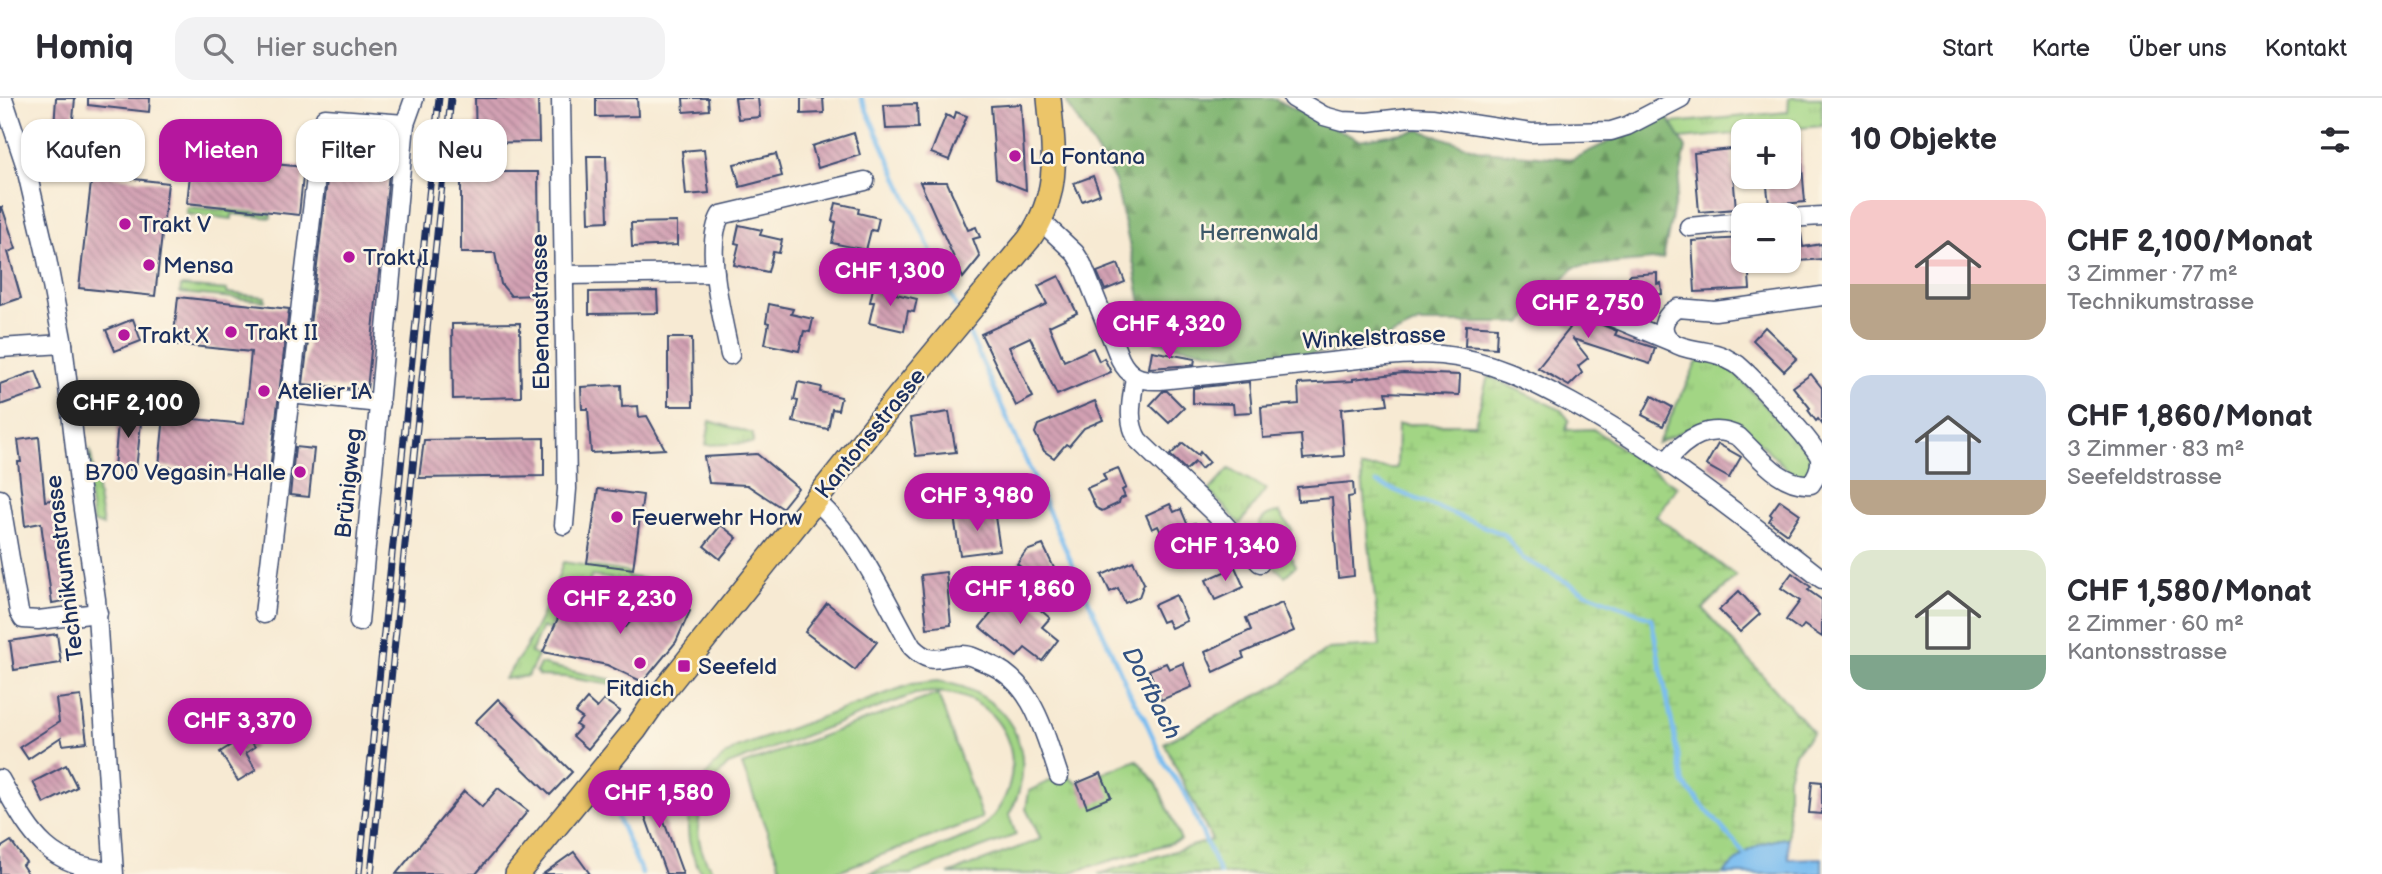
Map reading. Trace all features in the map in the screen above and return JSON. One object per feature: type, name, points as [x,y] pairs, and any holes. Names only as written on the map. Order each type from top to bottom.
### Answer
[{"type":"main road","name":"Kantonsstrasse","points":[[517,874],[1041,221],[1050,197],[1054,174],[1049,98]]},
{"type":"street","name":"Technikumstrasse","points":[[3,98],[25,164],[63,344],[75,458],[97,613],[113,873]]},
{"type":"street","name":"Ebenaustrasse","points":[[561,98],[567,464],[564,525]]},
{"type":"street","points":[[1293,98],[1324,116],[1342,121],[1432,118],[1531,133],[1611,131],[1627,126],[1681,98]]},
{"type":"street","name":"Brünigweg","points":[[359,622],[405,124],[414,99]]},
{"type":"street","points":[[264,614],[313,189],[325,118],[405,124]]},
{"type":"street","points":[[730,355],[715,273],[716,223],[721,215],[865,181]]},
{"type":"street","points":[[1801,217],[1822,216]]},
{"type":"street","points":[[1041,221],[1075,253],[1082,264],[1120,359],[1125,369],[1135,377],[1130,413],[1138,440],[1215,514],[1260,563]]},
{"type":"street","points":[[1689,227],[1731,223]]},
{"type":"street","points":[[564,275],[715,273]]},
{"type":"street","points":[[1670,341],[1665,334],[1666,318],[1678,308],[1715,311],[1822,296]]},
{"type":"street","points":[[1583,305],[1683,346],[1721,356],[1738,365],[1814,446],[1820,463],[1817,476],[1811,484],[1789,482],[1739,437],[1730,432],[1716,430],[1684,443],[1667,461]]},
{"type":"street","points":[[0,348],[63,344]]},
{"type":"street","name":"Winkelstrasse","points":[[1135,377],[1160,380],[1399,356],[1439,355],[1508,371],[1615,427],[1667,461],[1822,579]]},
{"type":"street","points":[[289,394],[380,403]]},
{"type":"street","points":[[0,499],[19,612],[23,619],[38,620],[97,613]]},
{"type":"street","points":[[816,501],[837,521],[859,551],[912,647],[927,659],[934,660],[965,654],[995,666],[1020,685],[1032,702],[1059,776]]},
{"type":"street","points":[[0,779],[29,830],[53,854],[113,873]]},
{"type":"green space","name":"Herrenwald","points":[[1067,98],[1272,98],[1359,140],[1420,130],[1482,151],[1573,159],[1666,114],[1686,148],[1663,259],[1575,267],[1522,323],[1419,323],[1362,349],[1254,359],[1155,342],[1146,331],[1115,181],[1067,103]]},
{"type":"green space","points":[[1789,98],[1822,98],[1822,126],[1801,128],[1801,119],[1731,119],[1731,134],[1681,139],[1671,123],[1788,112]]},
{"type":"green space","points":[[187,207],[271,214],[271,218],[232,214],[232,219],[186,214]]},
{"type":"green space","points":[[836,268],[863,274],[860,286],[833,280]]},
{"type":"green space","points":[[181,286],[227,290],[227,293],[265,297],[265,301],[180,293]]},
{"type":"green space","points":[[1699,358],[1724,365],[1734,372],[1811,456],[1813,466],[1805,477],[1794,476],[1746,432],[1724,422],[1714,421],[1700,425],[1658,443]]},
{"type":"green space","points":[[1488,376],[1561,410],[1569,420],[1566,430],[1593,429],[1677,487],[1656,516],[1736,576],[1703,609],[1813,732],[1795,753],[1788,777],[1788,838],[1759,845],[1723,874],[1098,874],[1212,840],[1164,743],[1280,684],[1328,649],[1380,646],[1361,468],[1397,468],[1398,424],[1475,424]]},
{"type":"green space","points":[[710,421],[753,434],[753,443],[706,445]]},
{"type":"green space","points":[[90,449],[103,526],[93,522],[87,482]]},
{"type":"green space","points":[[1229,469],[1266,489],[1240,524],[1209,491]]},
{"type":"green space","points":[[1279,512],[1292,530],[1288,549],[1296,566],[1285,576],[1263,553],[1258,537],[1260,523],[1264,518]]},
{"type":"green space","points":[[563,562],[628,572],[628,577],[644,579],[631,589],[632,581],[591,576],[589,587],[578,586],[577,600],[554,590]]},
{"type":"green space","points":[[553,593],[563,598],[549,630],[542,627],[531,653],[538,656],[528,676],[504,679],[525,649]]},
{"type":"green space","points":[[540,664],[613,680],[612,685],[539,676],[536,672]]},
{"type":"green space","points":[[937,681],[962,687],[983,697],[1000,710],[1012,727],[1020,747],[1022,768],[1019,791],[1009,815],[1016,835],[911,874],[868,874],[977,832],[998,809],[1009,784],[1012,759],[1006,736],[992,716],[972,701],[946,693],[915,694],[728,765],[709,790],[699,817],[701,846],[715,874],[702,874],[693,856],[688,821],[699,787],[708,772],[721,759],[737,748],[912,684]]},
{"type":"green space","points":[[938,694],[982,818],[830,874],[783,874],[742,765]]},
{"type":"green space","points":[[1137,760],[1157,784],[1181,840],[1065,874],[948,874],[1041,839],[1026,809],[1029,791],[1064,774],[1077,783]]},
{"type":"water","points":[[1788,838],[1789,859],[1822,858],[1822,874],[1723,874],[1759,845]]},
{"type":"building","points":[[56,98],[75,98],[73,119],[55,119]]},
{"type":"building","points":[[88,98],[150,98],[149,112],[88,105]]},
{"type":"building","points":[[475,98],[538,98],[539,142],[507,143],[507,119],[475,119]]},
{"type":"building","points":[[596,98],[637,98],[638,116],[596,117]]},
{"type":"building","points":[[683,98],[708,98],[709,110],[684,112]]},
{"type":"building","points":[[735,98],[758,98],[760,117],[738,119]]},
{"type":"building","points":[[801,98],[823,98],[824,113],[801,114]]},
{"type":"building","points":[[917,104],[918,128],[886,129],[884,105]]},
{"type":"building","points":[[1021,104],[1026,190],[996,178],[991,106]]},
{"type":"building","points":[[956,112],[967,116],[949,160],[931,153],[946,115],[954,119]]},
{"type":"building","points":[[854,133],[860,155],[818,168],[812,146]]},
{"type":"building","points":[[704,149],[709,193],[686,195],[682,151]]},
{"type":"building","points":[[1731,149],[1731,189],[1734,189],[1736,203],[1731,203],[1731,209],[1699,212],[1694,153]]},
{"type":"building","points":[[776,154],[782,176],[740,187],[734,164]]},
{"type":"building","points":[[1801,155],[1805,202],[1769,203],[1767,189],[1801,189]]},
{"type":"building","points":[[587,156],[606,156],[608,221],[589,222]]},
{"type":"building","points":[[282,165],[296,166],[296,182],[302,182],[299,215],[187,203],[189,182],[282,182]]},
{"type":"building","points":[[507,172],[538,172],[539,252],[545,283],[536,295],[511,296],[501,284],[495,253],[461,253],[461,182],[507,182]]},
{"type":"building","points":[[1093,176],[1100,194],[1082,201],[1074,183]]},
{"type":"building","name":"Trakt V","points":[[145,180],[168,183],[155,296],[79,288],[91,182]]},
{"type":"building","name":"Trakt I","points":[[327,182],[388,182],[367,390],[303,384]]},
{"type":"building","points":[[920,182],[947,182],[968,230],[976,227],[980,237],[973,239],[980,257],[963,278]]},
{"type":"building","points":[[836,203],[859,208],[858,213],[879,218],[876,231],[871,230],[866,250],[832,243],[836,222],[832,221]]},
{"type":"building","points":[[0,207],[16,249],[8,252],[21,298],[0,305]]},
{"type":"building","points":[[677,222],[677,245],[632,247],[631,223]]},
{"type":"building","points":[[739,225],[762,230],[760,235],[782,240],[779,253],[773,252],[768,272],[734,265],[739,244],[735,243]]},
{"type":"building","points":[[1801,234],[1803,247],[1822,244],[1822,259],[1801,261]]},
{"type":"building","points":[[1731,239],[1731,273],[1749,273],[1750,289],[1695,292],[1692,241]]},
{"type":"building","points":[[1118,264],[1125,282],[1105,290],[1097,272]]},
{"type":"building","points":[[1657,273],[1657,284],[1661,283],[1662,294],[1630,296],[1629,275]]},
{"type":"building","points":[[1059,276],[1077,313],[1049,326],[1064,361],[1093,348],[1099,361],[1104,358],[1111,372],[1057,395],[1030,337],[1009,347],[1033,397],[1016,406],[981,334],[1047,304],[1038,286]]},
{"type":"building","points":[[874,284],[897,289],[896,294],[917,299],[914,312],[908,311],[904,331],[869,323],[874,302],[870,302]]},
{"type":"building","points":[[1575,287],[1627,300],[1624,310],[1582,294],[1576,296],[1572,306],[1578,315],[1617,331],[1615,335],[1655,348],[1650,364],[1573,339],[1588,358],[1578,366],[1582,373],[1569,386],[1538,368],[1570,328],[1550,316],[1558,304],[1568,311]]},
{"type":"building","points":[[657,291],[658,313],[589,314],[589,292]]},
{"type":"building","points":[[178,297],[289,309],[269,478],[159,466],[164,416],[244,424],[251,352],[173,344]]},
{"type":"building","points":[[769,304],[793,309],[791,314],[813,319],[810,332],[804,331],[799,351],[765,344]]},
{"type":"building","name":"Trakt X","points":[[133,319],[141,341],[115,351],[106,330]]},
{"type":"building","points":[[520,323],[521,397],[453,399],[452,324]]},
{"type":"building","points":[[1466,325],[1497,327],[1496,348],[1465,346]]},
{"type":"building","points":[[1765,327],[1797,358],[1784,371],[1753,340]]},
{"type":"building","points":[[668,338],[692,338],[693,406],[668,406]]},
{"type":"building","points":[[1152,351],[1195,359],[1194,365],[1149,368]]},
{"type":"building","points":[[36,371],[43,390],[0,405],[0,384]]},
{"type":"building","points":[[1403,373],[1460,375],[1459,395],[1386,392],[1388,404],[1341,409],[1344,456],[1303,459],[1301,435],[1263,438],[1261,407],[1299,404],[1298,384],[1353,381]]},
{"type":"building","points":[[1811,374],[1822,388],[1822,424],[1818,419],[1816,421],[1808,410],[1810,408],[1793,387]]},
{"type":"building","points":[[798,382],[821,387],[820,392],[841,397],[838,410],[832,409],[828,429],[793,422],[798,401],[794,400]]},
{"type":"building","points":[[1249,382],[1252,412],[1234,413],[1233,404],[1193,403],[1193,388]]},
{"type":"building","points":[[621,385],[622,407],[638,406],[639,417],[647,416],[665,449],[591,453],[588,409],[582,409],[581,387]]},
{"type":"building","points":[[1163,391],[1167,391],[1184,408],[1169,423],[1150,405]]},
{"type":"building","points":[[1652,396],[1672,407],[1663,426],[1642,415]]},
{"type":"building","points":[[1095,401],[1103,420],[1084,428],[1069,446],[1066,444],[1054,458],[1044,451],[1035,433],[1038,425]]},
{"type":"building","points":[[119,411],[142,413],[136,470],[114,468]]},
{"type":"building","points":[[949,412],[956,452],[916,456],[910,418]]},
{"type":"building","points":[[39,437],[45,501],[56,499],[70,600],[52,603],[41,523],[25,526],[18,462],[21,462],[18,440]]},
{"type":"building","points":[[544,438],[544,476],[419,478],[424,440]]},
{"type":"building","points":[[1183,443],[1198,455],[1200,452],[1209,462],[1201,469],[1195,462],[1186,470],[1170,455]]},
{"type":"building","points":[[1718,444],[1741,457],[1729,478],[1706,465]]},
{"type":"building","name":"B700 Vegasin Halle","points":[[295,447],[314,449],[309,497],[290,495]]},
{"type":"building","points":[[757,454],[798,488],[782,508],[747,485],[709,483],[704,457]]},
{"type":"building","points":[[1118,468],[1126,488],[1122,490],[1125,497],[1102,511],[1096,508],[1087,488],[1106,480],[1103,474]]},
{"type":"building","points":[[1353,482],[1354,496],[1348,497],[1354,576],[1338,578],[1332,498],[1298,501],[1297,487]]},
{"type":"building","name":"Feuerwehr Horw","points":[[598,489],[643,495],[633,569],[587,563]]},
{"type":"building","points":[[1780,500],[1800,514],[1787,534],[1769,521],[1772,516],[1770,514]]},
{"type":"building","points":[[1170,504],[1174,512],[1181,509],[1188,526],[1195,523],[1205,547],[1180,558],[1173,544],[1165,541],[1158,526],[1152,529],[1146,515]]},
{"type":"building","points":[[994,510],[1000,550],[960,555],[954,516]]},
{"type":"building","points":[[721,525],[737,538],[720,559],[704,546]]},
{"type":"building","points":[[1043,545],[1055,570],[1038,580],[1017,564],[1026,551]]},
{"type":"building","points":[[1133,561],[1144,583],[1139,597],[1125,603],[1118,588],[1110,592],[1102,575]]},
{"type":"building","points":[[1235,567],[1244,587],[1215,600],[1206,580]]},
{"type":"building","points":[[946,572],[951,625],[927,628],[921,575]]},
{"type":"building","points":[[1792,573],[1811,587],[1808,590],[1822,600],[1822,637],[1804,625],[1800,630],[1786,620],[1800,601],[1781,588]]},
{"type":"building","points":[[659,586],[690,611],[676,642],[643,682],[607,665],[543,652],[566,600],[626,627]]},
{"type":"building","points":[[1013,587],[1050,618],[1042,627],[1058,640],[1042,661],[1025,648],[1017,657],[980,627]]},
{"type":"building","points":[[1739,591],[1760,614],[1740,632],[1719,610]]},
{"type":"building","points":[[1176,595],[1187,621],[1171,628],[1167,620],[1162,622],[1154,605]]},
{"type":"building","points":[[827,603],[877,642],[855,670],[805,632]]},
{"type":"building","points":[[1282,603],[1294,631],[1242,653],[1244,658],[1214,672],[1205,652],[1251,630],[1246,618]]},
{"type":"building","points":[[57,634],[61,663],[14,670],[10,641]]},
{"type":"building","points":[[1166,663],[1169,669],[1183,663],[1192,687],[1161,700],[1149,670]]},
{"type":"building","points":[[81,696],[87,742],[63,745],[61,737],[28,759],[20,747],[59,722],[56,699]]},
{"type":"building","points":[[498,699],[572,772],[550,795],[475,722]]},
{"type":"building","points":[[587,699],[597,708],[604,700],[620,711],[588,749],[573,736],[580,728],[576,725],[582,718],[575,713]]},
{"type":"building","points":[[247,735],[255,747],[246,753],[256,770],[238,781],[220,752]]},
{"type":"building","points":[[66,765],[77,787],[44,804],[33,782]]},
{"type":"building","points":[[1101,773],[1111,797],[1087,807],[1077,783]]},
{"type":"building","points":[[1812,781],[1822,782],[1822,814],[1809,813]]},
{"type":"building","points":[[650,783],[683,874],[666,874],[635,788]]},
{"type":"building","points":[[498,788],[528,811],[476,874],[396,874],[464,791],[482,807]]},
{"type":"building","points":[[11,841],[26,862],[22,865],[28,874],[0,874],[0,848]]},
{"type":"building","points":[[574,852],[590,874],[543,874]]},
{"type":"waterway","name":"Dorfbach","points":[[861,98],[956,306]]},
{"type":"waterway","name":"Dorfbach","points":[[970,335],[1132,698],[1143,715],[1165,764],[1185,793],[1220,874]]},
{"type":"waterway","points":[[1377,483],[1505,535],[1522,558],[1585,592],[1651,618],[1684,784],[1744,853]]},
{"type":"waterway","points":[[601,806],[616,813],[642,874]]},
{"type":"railway","points":[[359,874],[439,98]]},
{"type":"railway","points":[[371,874],[451,98]]},
{"type":"place","name":"La Fontana","points":[[1015,156]]},
{"type":"place","name":"Trakt V","points":[[125,224]]},
{"type":"place","name":"Trakt I","points":[[349,257]]},
{"type":"place","name":"Mensa","points":[[149,265]]},
{"type":"place","name":"Trakt II","points":[[231,332]]},
{"type":"place","name":"Trakt X","points":[[124,335]]},
{"type":"place","name":"Atelier IA","points":[[264,391]]},
{"type":"place","name":"B700 Vegasin Halle","points":[[300,472]]},
{"type":"place","name":"Feuerwehr Horw","points":[[617,517]]},
{"type":"place","name":"Fitdich","points":[[640,663]]},
{"type":"place","name":"Seefeld","points":[[684,666]]}]
